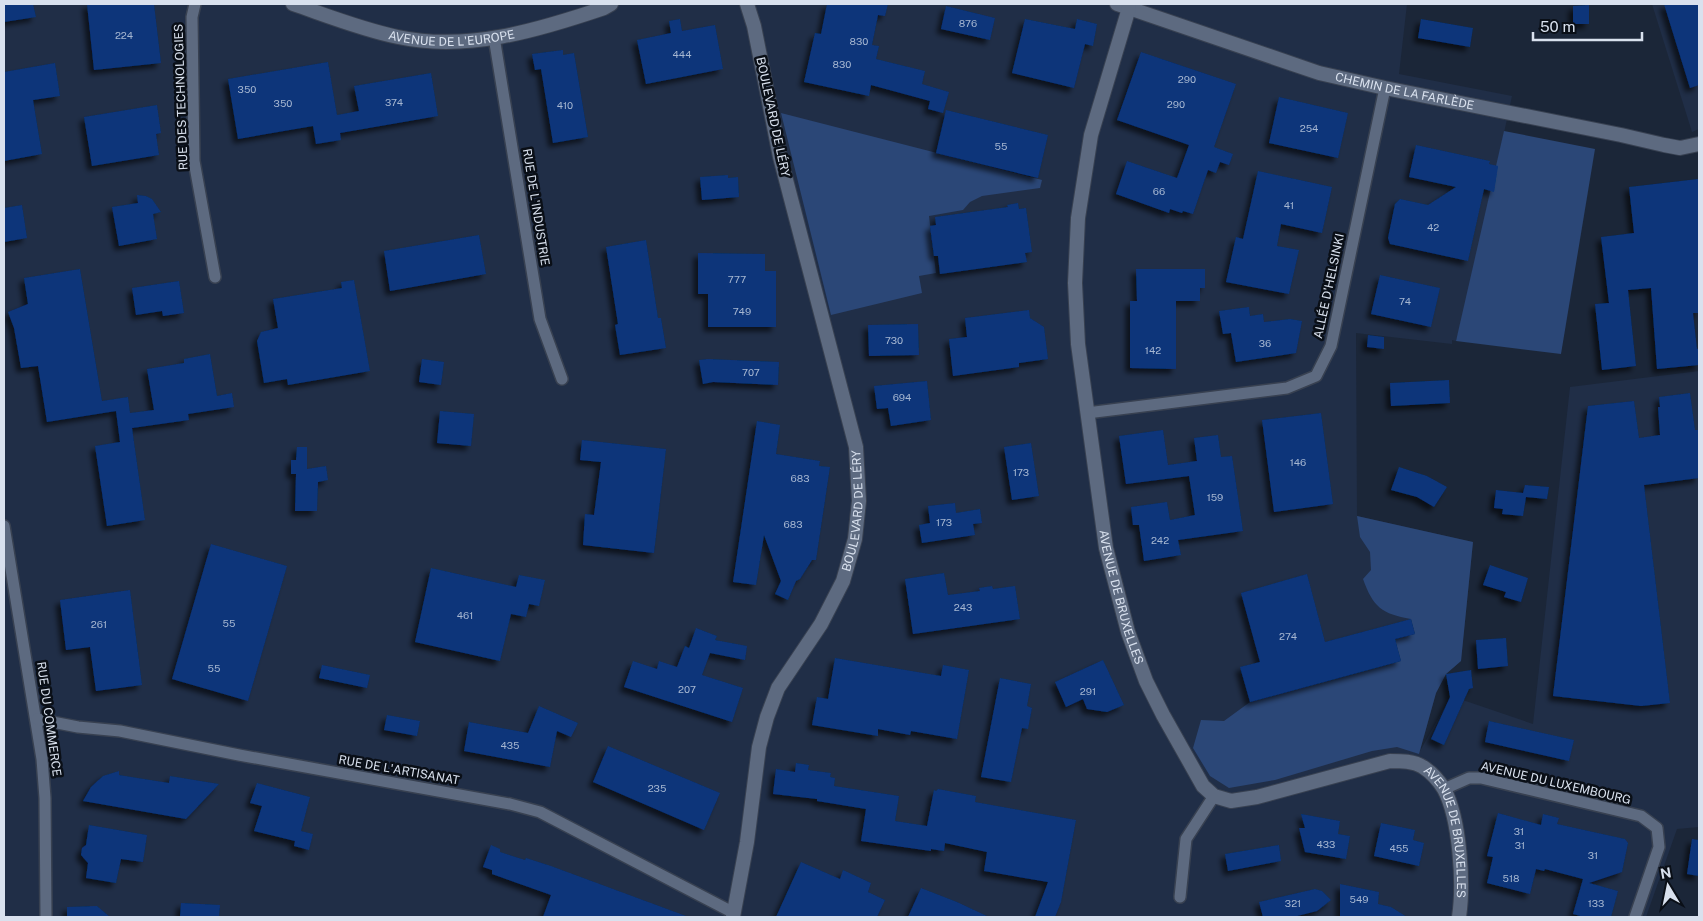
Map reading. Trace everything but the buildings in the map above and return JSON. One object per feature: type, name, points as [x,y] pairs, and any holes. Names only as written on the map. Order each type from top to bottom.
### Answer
[{"type":"street","name":"RUE DES TECHNOLOGIES","points":[[195,4],[192,18],[194,160],[215,278]]},
{"type":"street","name":"AVENUE DE L'EUROPE","points":[[293,4],[372,31],[400,38],[437,42],[494,37],[537,29],[604,8],[611,4]]},
{"type":"street","name":"BOULEVARD DE LÉRY","points":[[734,915],[747,842],[759,747],[767,716],[778,688],[821,624],[843,581],[855,538],[859,501],[856,447],[780,157],[754,26],[747,4]]},
{"type":"street","name":"CHEMIN DE LA FARLÈDE","points":[[1123,6],[1319,73],[1680,148],[1699,144]]},
{"type":"street","name":"AVENUE DE BRUXELLES","points":[[1123,6],[1091,134],[1078,218],[1075,283],[1078,344],[1106,548],[1128,632],[1146,681],[1203,786],[1214,796],[1231,801],[1257,796],[1390,761],[1407,761],[1422,766],[1435,777],[1444,789],[1451,806],[1460,858],[1459,917]]},
{"type":"street","name":"RUE DE L'INDUSTRIE","points":[[494,37],[540,319],[562,379]]},
{"type":"street","name":"ALLÉE D'HELSINKI","points":[[1087,413],[1287,388],[1316,376],[1331,346],[1384,88]]},
{"type":"street","name":"RUE DU COMMERCE","points":[[4,526],[37,719],[42,759],[45,798],[46,917]]},
{"type":"street","name":"RUE DE L'ARTISANAT","points":[[37,719],[78,727],[120,731],[239,756],[510,804],[540,812],[734,915]]},
{"type":"street","name":"AVENUE DU LUXEMBOURG","points":[[1444,789],[1469,778],[1481,778],[1641,816],[1657,828],[1659,847],[1635,917]]},
{"type":"street","points":[[1180,897],[1186,839],[1214,796]]},
{"type":"shaded area","points":[[4,4],[1407,4],[1399,74],[1512,96],[1471,285],[1456,341],[1452,340],[1452,344],[1356,333],[1357,516],[1473,542],[1461,661],[1446,674],[1436,693],[1420,751],[1451,696],[1533,724],[1570,387],[1699,371],[1699,827],[1677,829],[1646,917],[4,917]]},
{"type":"shaded area","points":[[1652,4],[1699,4],[1699,129],[1692,132]]},
{"type":"shaded area","points":[[781,113],[1042,180],[1040,188],[982,196],[970,202],[963,210],[929,216],[936,273],[919,276],[922,293],[831,315]]},
{"type":"shaded area","points":[[1504,131],[1595,149],[1561,354],[1456,341]]},
{"type":"shaded area","points":[[1357,516],[1473,542],[1461,661],[1446,674],[1436,693],[1419,754],[1397,747],[1372,751],[1275,780],[1229,788],[1210,776],[1193,748],[1201,720],[1224,721],[1250,702],[1401,661],[1395,639],[1415,634],[1411,619],[1393,615],[1380,608],[1367,589],[1363,579],[1371,570],[1370,552],[1360,537]]}]
